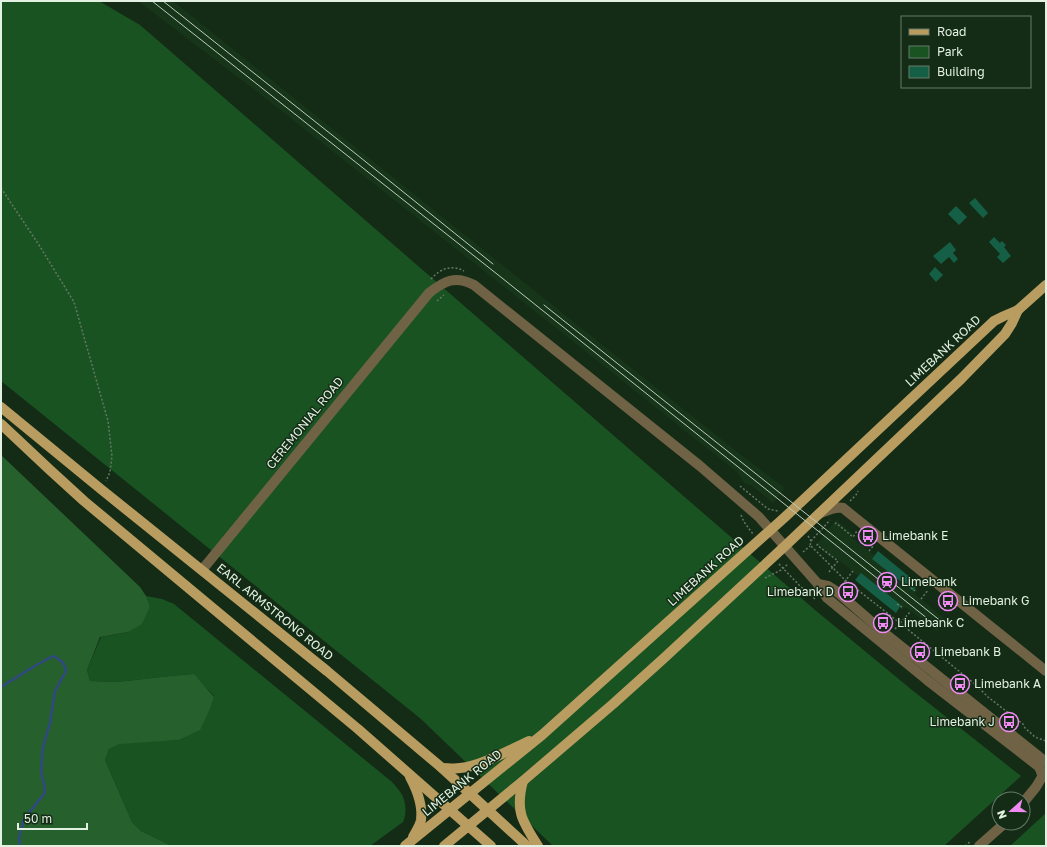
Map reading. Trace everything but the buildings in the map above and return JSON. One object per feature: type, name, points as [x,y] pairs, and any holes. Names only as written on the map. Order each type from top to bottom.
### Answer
[{"type":"main road","name":"LIMEBANK ROAD","points":[[407,845],[542,735],[771,529],[994,321],[1018,310],[1046,285]]},
{"type":"main road","name":"LIMEBANK ROAD","points":[[444,846],[596,719],[785,546],[939,400],[1006,334],[1018,310]]},
{"type":"main road","name":"EARL ARMSTRONG ROAD","points":[[1,407],[304,652],[442,768],[527,846]]},
{"type":"main road","points":[[1,424],[84,502],[353,725],[491,846]]},
{"type":"main road","points":[[442,768],[461,768],[473,765],[496,757],[542,735]]},
{"type":"main road","points":[[407,845],[418,828],[422,811],[417,791],[408,772]]},
{"type":"main road","points":[[523,781],[519,803],[522,817],[525,825],[538,846]]},
{"type":"street","name":"CEREMONIAL ROAD","points":[[202,570],[428,293],[439,285],[452,280],[466,281],[474,285],[700,466],[771,529],[818,584],[827,598],[927,680],[1038,766],[1044,773]]},
{"type":"street","points":[[816,515],[830,509],[842,508],[1046,671]]},
{"type":"street","points":[[818,584],[828,586],[836,591],[888,636],[1046,762]]},
{"type":"street","points":[[1031,793],[1044,773]]},
{"type":"street","points":[[979,846],[996,831]]},
{"type":"path","points":[[1,188],[40,245],[74,302],[108,421],[112,456],[110,472],[102,490]]},
{"type":"path","points":[[811,541],[842,508]]},
{"type":"path","points":[[835,524],[836,523],[853,537],[857,531]]},
{"type":"path","points":[[807,548],[810,546],[810,538]]},
{"type":"path","points":[[818,544],[838,561],[828,573]]},
{"type":"path","points":[[869,551],[874,545]]},
{"type":"path","points":[[810,546],[845,580],[1023,724],[1025,728],[1035,737],[1046,741]]},
{"type":"path","points":[[776,561],[786,571]]},
{"type":"path","points":[[842,585],[853,571]]},
{"type":"path","points":[[911,587],[915,591]]},
{"type":"path","points":[[921,599],[928,590]]},
{"type":"path","points":[[897,604],[902,607]]},
{"type":"path","points":[[895,629],[911,611]]},
{"type":"shaded area","points":[[138,1],[173,1],[561,312],[785,488],[773,503],[752,486],[744,483],[738,473],[551,324],[269,101]]},
{"type":"shaded area","points":[[836,520],[853,534],[851,537],[874,555],[878,551],[919,584],[916,588],[918,590],[915,594],[946,620],[937,631],[905,607],[902,610],[899,608],[896,613],[855,580],[858,576],[835,557],[833,559],[816,545]]},
{"type":"green space","points":[[1,1],[99,1],[140,25],[815,610],[912,690],[1021,776],[1004,791],[991,791],[991,803],[944,846],[553,846],[421,719],[1,381]]},
{"type":"green space","points":[[1,455],[140,587],[150,606],[142,624],[128,632],[100,637],[87,670],[90,681],[118,682],[194,674],[214,697],[200,730],[179,740],[119,744],[109,749],[105,760],[132,822],[141,831],[170,846],[1,846]]},
{"type":"green space","points":[[146,596],[162,599],[174,604],[392,782],[401,793],[404,800],[405,811],[403,822],[370,846],[170,846],[141,831],[132,822],[105,760],[109,749],[119,743],[179,740],[199,730],[210,709],[214,696],[193,674],[118,682],[90,681],[87,670],[101,637],[128,632],[150,606]]},
{"type":"green space","points":[[1046,813],[1046,846],[1010,846],[1026,831],[1031,831],[1031,827]]},
{"type":"waterway","points":[[1,687],[53,656],[62,662],[66,671],[55,691],[50,723],[43,747],[41,771],[45,789],[44,794],[24,819],[19,838],[20,846]]},
{"type":"tram line","points":[[152,1],[502,278],[938,627]]},
{"type":"tram line","points":[[163,1],[493,264]]},
{"type":"tram line","points":[[544,305],[942,622]]},
{"type":"place","name":"Limebank E","points":[[868,536]]},
{"type":"place","name":"Limebank","points":[[887,582]]},
{"type":"place","name":"Limebank D","points":[[848,592]]},
{"type":"place","name":"Limebank G","points":[[948,601]]},
{"type":"place","name":"Limebank C","points":[[883,623]]},
{"type":"place","name":"Limebank B","points":[[920,652]]},
{"type":"place","name":"Limebank A","points":[[960,684]]},
{"type":"place","name":"Limebank J","points":[[1009,722]]}]
